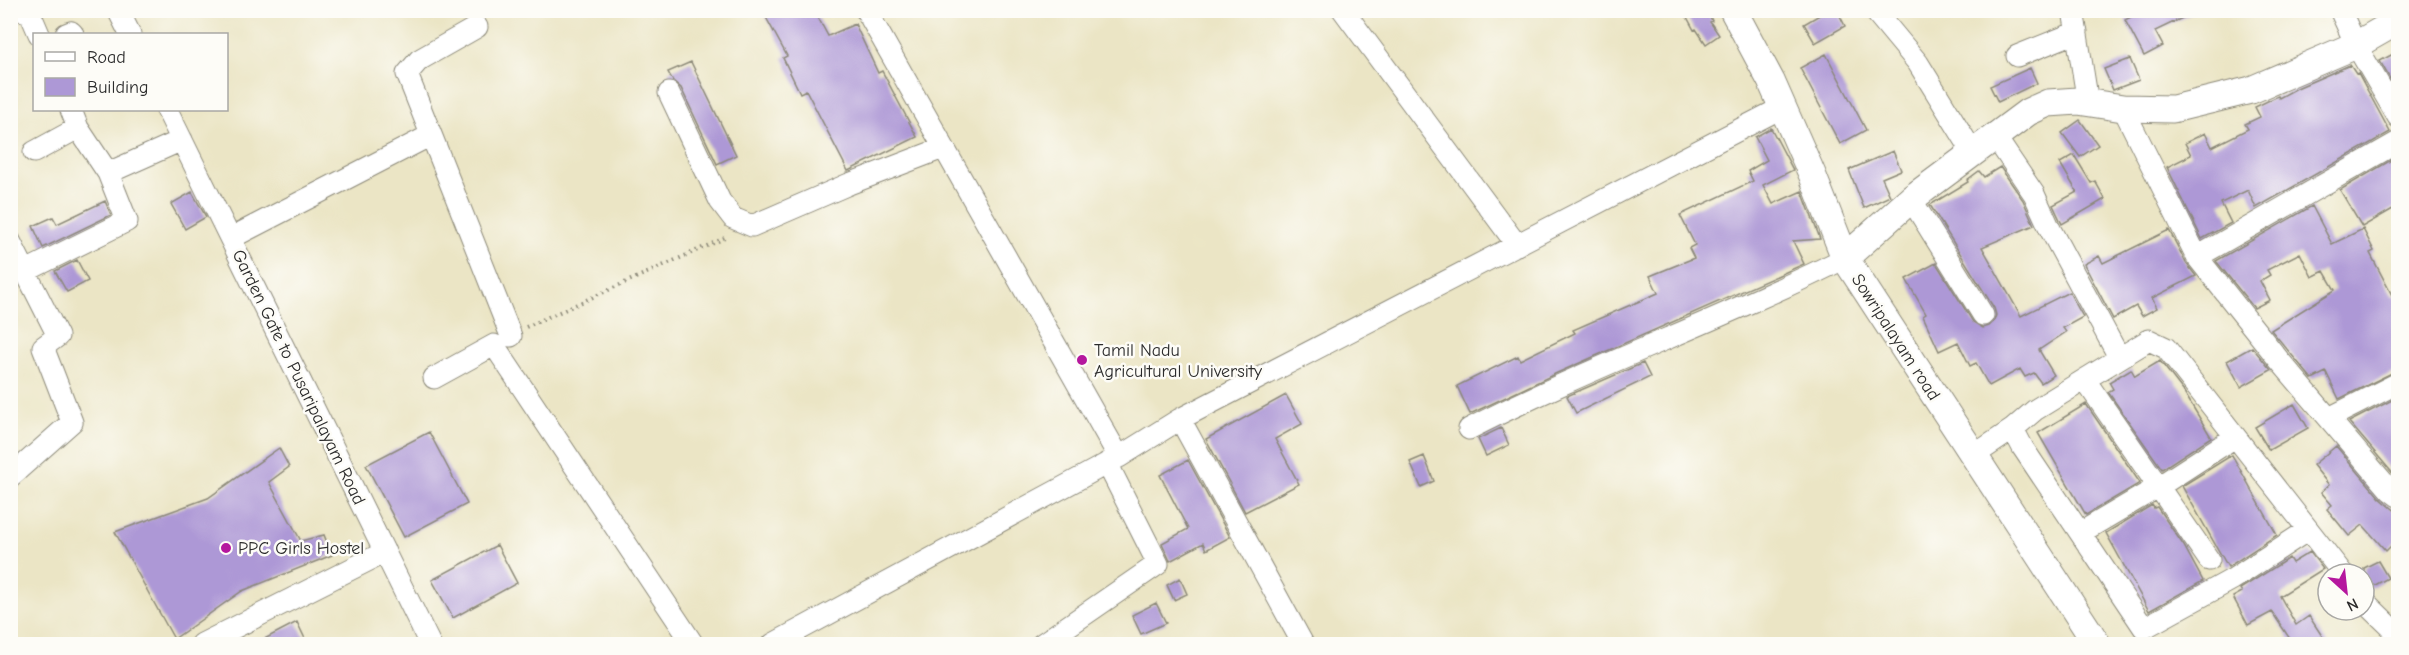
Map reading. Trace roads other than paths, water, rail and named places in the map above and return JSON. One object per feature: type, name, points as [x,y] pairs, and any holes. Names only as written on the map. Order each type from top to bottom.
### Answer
[{"type":"street","points":[[20,10],[30,13],[39,33]]},
{"type":"street","points":[[118,10],[130,33]]},
{"type":"street","points":[[866,10],[1113,460],[1158,564],[1042,645]]},
{"type":"street","points":[[1343,10],[1517,245]]},
{"type":"street","name":"Sowripalayam road","points":[[1732,10],[1783,107],[1845,258],[2097,645]]},
{"type":"street","points":[[1874,10],[1918,63],[1974,154]]},
{"type":"street","points":[[2073,10],[2088,103]]},
{"type":"street","points":[[2340,10],[2356,45],[2398,117]]},
{"type":"street","points":[[1469,429],[1515,406],[1798,282],[1845,258],[1911,199],[2028,112],[2049,104],[2078,101],[2122,108],[2173,110],[2251,90],[2356,45],[2398,21]]},
{"type":"street","points":[[477,27],[419,60],[407,74],[511,336]]},
{"type":"street","points":[[2017,57],[2077,32]]},
{"type":"street","points":[[669,93],[720,201],[733,218],[752,226],[849,184],[943,148]]},
{"type":"street","points":[[773,645],[1113,460],[1180,419],[1783,107]]},
{"type":"street","points":[[2122,108],[2197,257],[2279,360],[2390,490],[2398,496]]},
{"type":"street","name":"Garden Gate to Pusaripalayam Road","points":[[168,111],[430,645]]},
{"type":"street","points":[[19,266],[128,221],[108,173],[74,119],[34,152]]},
{"type":"street","points":[[231,238],[431,135]]},
{"type":"street","points":[[1996,138],[2034,194],[2050,229],[2119,357]]},
{"type":"street","points":[[108,173],[182,140]]},
{"type":"street","points":[[2197,257],[2398,142]]},
{"type":"street","points":[[1911,199],[1983,315]]},
{"type":"street","points":[[10,241],[19,266],[58,336],[43,347],[72,422],[10,477]]},
{"type":"street","points":[[1973,456],[2013,429],[2035,410],[2149,340],[2166,348],[2333,562]]},
{"type":"street","points":[[434,378],[494,345],[686,642]]},
{"type":"street","points":[[2085,380],[2209,560]]},
{"type":"street","points":[[2330,418],[2398,383]]},
{"type":"street","points":[[1180,419],[1304,645]]},
{"type":"street","points":[[2013,429],[2023,448],[2144,628],[2233,579],[2308,530]]},
{"type":"street","points":[[2080,533],[2158,488],[2235,437]]},
{"type":"street","points":[[202,645],[385,552]]},
{"type":"street","points":[[2376,613],[2398,634]]},
{"type":"place","name":"Tamil Nadu Agricultural University","points":[[1082,360]]},
{"type":"place","name":"PPC Girls Hostel","points":[[226,548]]}]
